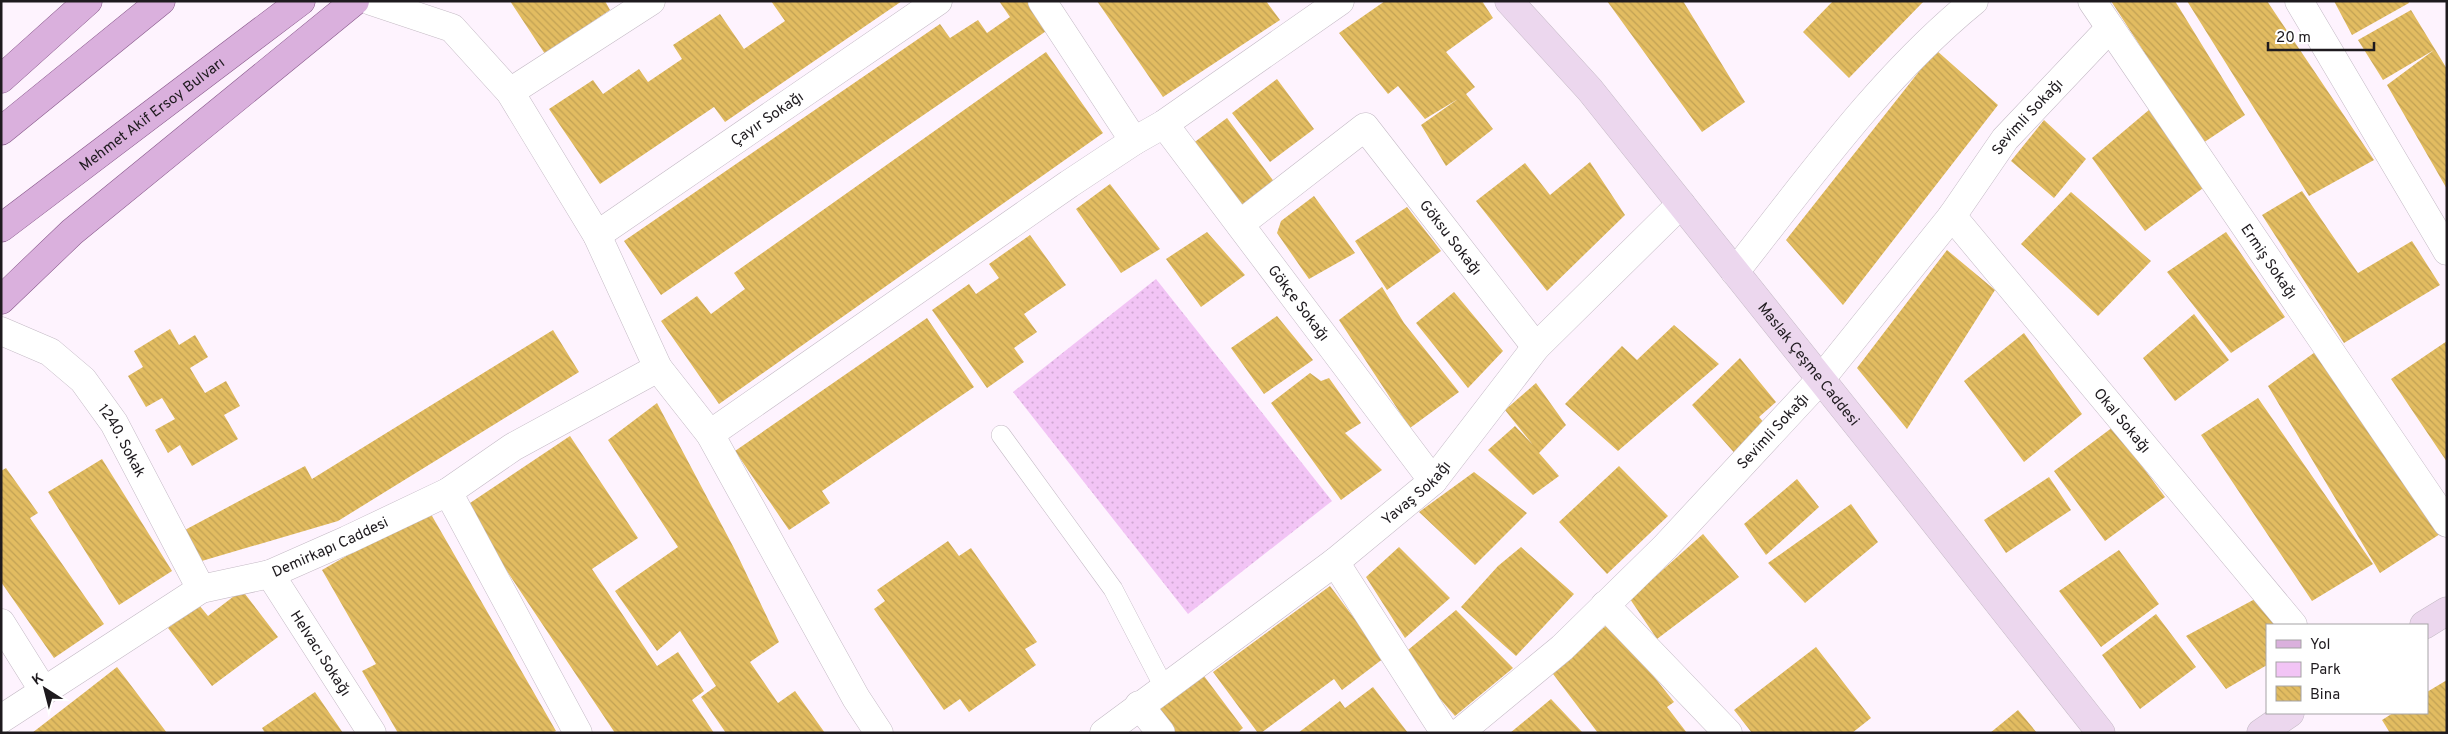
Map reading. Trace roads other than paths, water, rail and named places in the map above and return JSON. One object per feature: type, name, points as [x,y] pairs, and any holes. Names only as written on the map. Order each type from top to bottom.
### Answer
[{"type":"main road","points":[[1,78],[88,1]]},
{"type":"main road","points":[[1,131],[161,1]]},
{"type":"main road","name":"Mehmet Akif Ersoy Bulvarı","points":[[1,228],[301,1]]},
{"type":"main road","points":[[1,300],[72,232],[356,1]]},
{"type":"street","points":[[371,1],[452,28],[510,92],[597,235],[658,368],[710,434],[856,698],[879,733]]},
{"type":"street","points":[[510,92],[650,1]]},
{"type":"street","name":"Çayır Sokağı","points":[[597,235],[938,1]]},
{"type":"street","points":[[1042,1],[1134,141]]},
{"type":"street","points":[[710,434],[1134,141],[1164,124],[1340,1]]},
{"type":"street","name":"Maslak Çeşme Caddesi","points":[[1509,1],[1590,90],[2100,733]]},
{"type":"street","points":[[1735,272],[1858,116],[1949,22],[1974,1]]},
{"type":"street","name":"Ermiş Sokağı","points":[[2092,1],[2447,523]]},
{"type":"street","points":[[2299,1],[2447,251]]},
{"type":"street","name":"Sevimli Sokağı","points":[[1458,733],[1562,648],[1665,547],[1821,379],[1952,216],[2005,139],[2110,28]]},
{"type":"street","name":"Gökçe Sokağı","points":[[1164,124],[1433,481]]},
{"type":"street","name":"Göksu Sokağı","points":[[1240,224],[1365,127],[1536,347]]},
{"type":"street","name":"Yavaş Sokağı","points":[[1104,733],[1139,705],[1335,562],[1433,481],[1536,347],[1681,204]]},
{"type":"street","name":"Okal Sokağı","points":[[1952,216],[2292,624]]},
{"type":"street","name":"1240. Sokak","points":[[1,331],[50,352],[83,380],[114,423],[201,589]]},
{"type":"street","name":"Demirkapı Caddesi","points":[[1,719],[201,589],[270,574],[448,492],[513,447],[658,368]]},
{"type":"street","points":[[448,492],[578,733]]},
{"type":"street","points":[[1335,562],[1445,733]]},
{"type":"street","name":"Helvacı Sokağı","points":[[270,574],[372,733]]},
{"type":"street","points":[[1605,605],[1728,733]]},
{"type":"street","points":[[2426,624],[2447,611]]},
{"type":"street","points":[[1,623],[43,690]]},
{"type":"street","points":[[1139,705],[1161,733]]},
{"type":"street","points":[[2261,733],[2289,714]]},
{"type":"lane","points":[[1001,435],[1112,589],[1164,687]]}]
